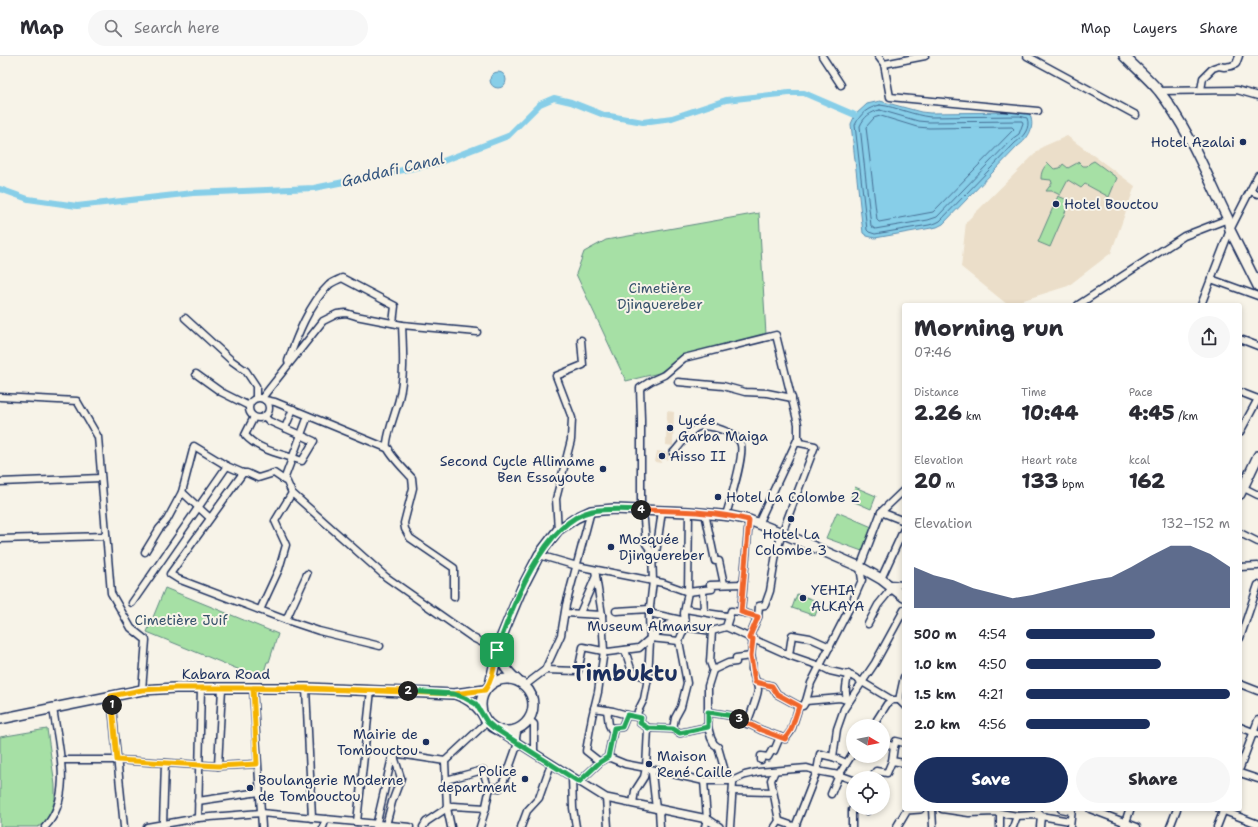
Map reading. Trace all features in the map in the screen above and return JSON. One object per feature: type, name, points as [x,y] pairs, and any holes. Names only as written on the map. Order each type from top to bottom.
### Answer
[{"type":"main road","points":[[1124,56],[1158,91],[1174,113],[1228,219],[1230,230],[1258,286]]},
{"type":"main road","points":[[1242,487],[1258,456]]},
{"type":"main road","points":[[482,713],[481,701],[493,673],[498,646],[522,588],[539,555],[558,530],[576,518],[591,511],[614,509],[662,510],[726,515],[749,520],[782,532],[860,567],[902,595]]},
{"type":"main road","points":[[454,694],[476,704],[490,725],[501,730],[509,731],[517,729],[523,725],[528,719],[533,705],[532,698],[529,691],[508,672],[502,662],[498,646]]},
{"type":"main road","points":[[454,694],[488,687],[503,679],[510,679],[521,683]]},
{"type":"main road","name":"Kabara Road","points":[[0,719],[142,690],[201,688],[306,688],[454,694]]},
{"type":"street","points":[[822,56],[841,85]]},
{"type":"street","points":[[878,56],[884,64],[890,97],[1038,111]]},
{"type":"street","points":[[884,64],[925,56]]},
{"type":"street","points":[[1027,56],[1136,115]]},
{"type":"street","points":[[1201,90],[1201,82],[1203,78],[1213,68],[1236,64],[1239,56]]},
{"type":"street","points":[[1158,91],[1237,90],[1258,96]]},
{"type":"street","points":[[1202,303],[1230,230],[1258,175]]},
{"type":"street","points":[[1250,192],[1258,194]]},
{"type":"street","points":[[1081,303],[1184,236],[1228,219]]},
{"type":"street","points":[[286,366],[298,334],[314,303],[330,284],[342,278],[395,306],[393,323]]},
{"type":"street","points":[[1211,279],[1258,296]]},
{"type":"street","points":[[261,399],[323,321],[337,314],[346,313],[402,325],[477,332]]},
{"type":"street","points":[[185,318],[232,361],[246,371],[256,386],[261,399],[268,405],[269,408],[268,412],[264,416],[258,418],[254,417],[250,412],[250,402],[261,399],[275,402],[389,449]]},
{"type":"street","points":[[402,325],[403,371],[400,398],[387,442],[392,454],[414,482],[404,523],[405,529],[410,538],[454,568],[454,597]]},
{"type":"street","points":[[653,579],[652,552],[646,544],[644,520],[641,510],[640,388],[664,375],[684,358],[776,335],[798,424],[798,438],[758,524]]},
{"type":"street","points":[[558,530],[556,499],[571,440],[572,418],[556,376],[582,365],[581,340]]},
{"type":"street","points":[[1242,340],[1258,346]]},
{"type":"street","points":[[196,374],[221,392],[249,406]]},
{"type":"street","points":[[678,382],[723,386],[745,392],[767,393],[792,398]]},
{"type":"street","points":[[1242,393],[1258,399],[1242,428]]},
{"type":"street","points":[[0,397],[77,400],[98,437],[111,593],[131,628],[146,640],[142,690]]},
{"type":"street","points":[[285,428],[293,409]]},
{"type":"street","points":[[254,417],[245,435],[249,439],[257,446],[302,461],[314,441],[269,421],[264,416]]},
{"type":"street","points":[[284,480],[308,416]]},
{"type":"street","points":[[673,453],[695,428],[704,426],[732,433],[740,439],[742,446],[741,457],[726,515]]},
{"type":"street","points":[[747,724],[756,700],[758,689],[755,682],[751,656],[751,638],[758,617],[759,606],[765,605],[770,591],[776,554],[782,532],[815,446],[800,443],[798,438]]},
{"type":"street","points":[[145,552],[159,529],[167,520],[182,492],[194,446],[226,466],[258,478],[274,473],[287,482],[292,493],[386,577],[473,638],[498,646]]},
{"type":"street","points":[[132,603],[226,466]]},
{"type":"street","points":[[243,472],[170,574],[178,579],[286,620],[319,631],[380,646]]},
{"type":"street","points":[[0,482],[101,478]]},
{"type":"street","points":[[1242,489],[1258,495]]},
{"type":"street","points":[[182,492],[210,518]]},
{"type":"street","points":[[755,682],[772,686],[777,694],[799,706],[803,706],[811,683],[862,580],[860,567],[881,512],[902,492]]},
{"type":"street","points":[[260,610],[279,570],[286,545],[275,521],[292,493]]},
{"type":"street","points":[[637,717],[638,711],[644,699],[648,678],[650,611],[662,510]]},
{"type":"street","points":[[545,670],[561,635],[566,605],[591,511]]},
{"type":"street","points":[[673,729],[675,718],[681,707],[687,683],[679,641],[685,624],[684,609],[688,592],[689,512]]},
{"type":"street","points":[[881,512],[902,520]]},
{"type":"street","points":[[705,513],[715,561],[719,561],[724,584]]},
{"type":"street","points":[[741,612],[749,520]]},
{"type":"street","points":[[1242,534],[1258,542]]},
{"type":"street","points":[[868,624],[882,601],[902,535]]},
{"type":"street","points":[[0,539],[106,536]]},
{"type":"street","points":[[539,555],[595,573],[653,579],[688,592],[712,589],[710,585],[743,584]]},
{"type":"street","points":[[1242,567],[1258,566]]},
{"type":"street","points":[[580,613],[595,573]]},
{"type":"street","points":[[595,573],[602,616],[604,652],[586,751],[600,762]]},
{"type":"street","points":[[286,620],[307,574]]},
{"type":"street","points":[[887,584],[902,585]]},
{"type":"street","points":[[1242,632],[1258,585]]},
{"type":"street","points":[[703,591],[704,611]]},
{"type":"street","points":[[684,609],[704,611],[711,615],[729,616]]},
{"type":"street","points":[[616,611],[650,611],[685,624],[712,631],[726,627],[789,655],[830,671],[848,674],[902,704]]},
{"type":"street","points":[[726,627],[730,611],[741,612],[758,617]]},
{"type":"street","points":[[565,613],[580,613],[602,616]]},
{"type":"street","points":[[833,756],[837,728],[844,709],[875,663],[902,614]]},
{"type":"street","points":[[521,683],[545,670],[578,671],[583,647],[604,652],[639,648],[669,624],[685,624]]},
{"type":"street","points":[[712,631],[710,662],[713,670],[708,686],[708,727],[714,744],[718,747],[726,775],[732,781],[730,827]]},
{"type":"street","points":[[789,655],[792,635],[810,638],[830,647]]},
{"type":"street","points":[[650,638],[679,641]]},
{"type":"street","points":[[625,650],[632,672],[648,678]]},
{"type":"street","points":[[713,670],[728,663],[736,662],[736,658],[751,656]]},
{"type":"street","points":[[848,674],[846,693],[849,701]]},
{"type":"street","points":[[877,719],[887,704],[895,700],[902,682]]},
{"type":"street","points":[[1242,685],[1258,691]]},
{"type":"street","points":[[198,818],[201,688]]},
{"type":"street","points":[[218,766],[222,688]]},
{"type":"street","points":[[253,688],[262,827]]},
{"type":"street","points":[[306,688],[312,818]]},
{"type":"street","points":[[357,822],[371,690]]},
{"type":"street","points":[[111,696],[124,827]]},
{"type":"street","points":[[806,701],[840,698],[849,701]]},
{"type":"street","points":[[708,712],[733,716],[747,724],[785,739],[791,730],[799,706]]},
{"type":"street","points":[[45,827],[53,819],[62,790],[62,760],[53,708]]},
{"type":"street","points":[[594,708],[641,718],[640,723],[648,728],[673,729],[680,733],[708,727]]},
{"type":"street","points":[[606,710],[611,729],[622,727],[627,715]]},
{"type":"street","points":[[528,719],[534,724],[534,753]]},
{"type":"street","points":[[1242,764],[1256,733],[1258,720]]},
{"type":"street","points":[[393,753],[445,761],[490,725],[606,798],[633,803],[657,810],[707,819],[719,827]]},
{"type":"street","points":[[579,782],[600,762],[608,757],[614,728]]},
{"type":"street","points":[[633,803],[635,791],[648,769],[648,728]]},
{"type":"street","points":[[1242,728],[1256,733]]},
{"type":"street","points":[[488,791],[490,787],[500,788],[507,774],[516,742],[517,729]]},
{"type":"street","points":[[761,760],[762,756],[768,758],[772,750],[774,751],[780,736]]},
{"type":"street","points":[[887,771],[892,761],[896,742],[902,743]]},
{"type":"street","points":[[890,745],[894,747]]},
{"type":"street","points":[[376,825],[393,753]]},
{"type":"street","points":[[385,826],[401,778],[393,753]]},
{"type":"street","points":[[779,821],[795,827],[816,771],[820,754],[833,756],[846,763],[831,794]]},
{"type":"street","points":[[608,757],[625,764],[704,781],[732,781],[745,775],[758,772],[807,768],[846,778]]},
{"type":"street","points":[[62,760],[117,760],[218,766],[257,764]]},
{"type":"street","points":[[445,761],[447,808],[451,827]]},
{"type":"street","points":[[892,761],[902,763]]},
{"type":"street","points":[[163,824],[165,763]]},
{"type":"street","points":[[521,827],[527,812],[539,798],[551,764]]},
{"type":"street","points":[[648,769],[652,772],[660,827]]},
{"type":"street","points":[[446,780],[483,770],[488,791],[486,808],[480,827]]},
{"type":"street","points":[[775,771],[771,780],[779,821],[775,827]]},
{"type":"street","points":[[1242,774],[1258,780]]},
{"type":"street","points":[[572,778],[573,808],[576,827]]},
{"type":"street","points":[[704,781],[707,819],[705,827]]},
{"type":"street","points":[[732,791],[773,792]]},
{"type":"street","points":[[198,801],[259,792]]},
{"type":"street","points":[[606,798],[607,827]]},
{"type":"street","points":[[423,827],[426,822],[447,808],[453,806],[486,808]]},
{"type":"street","points":[[897,827],[906,811]]},
{"type":"street","points":[[932,811],[933,827]]},
{"type":"street","points":[[961,811],[969,813],[1000,813],[1017,816],[1040,816],[1070,824],[1072,811]]},
{"type":"street","points":[[1038,811],[1040,816],[1040,827]]},
{"type":"street","points":[[1094,811],[1124,825],[1137,827]]},
{"type":"street","points":[[1124,825],[1129,811]]},
{"type":"street","points":[[1170,827],[1176,811]]},
{"type":"street","points":[[1217,827],[1222,811]]},
{"type":"street","points":[[1225,811],[1258,824]]},
{"type":"street","points":[[147,827],[163,824],[182,824],[198,818],[261,813],[326,819],[344,824],[357,822],[385,826],[410,827]]},
{"type":"street","points":[[1000,813],[1000,827]]},
{"type":"street","points":[[852,815],[852,827]]},
{"type":"street","points":[[1013,827],[1017,816]]},
{"type":"street","points":[[323,827],[326,819]]},
{"type":"shaded area","name":"Hotel Bouctou","points":[[1067,136],[1135,186],[1111,253],[1068,286],[1014,303],[1006,303],[961,267],[966,222],[1042,147]]},
{"type":"shaded area","name":"Lycée Garba Maiga","points":[[667,411],[674,412],[673,446],[666,445]]},
{"type":"shaded area","name":"Aisso II","points":[[657,451],[669,453],[668,460],[662,458],[661,463],[655,462]]},
{"type":"green space","points":[[1094,161],[1117,178],[1109,197],[1085,184],[1081,188],[1068,180],[1060,195],[1052,191],[1046,191],[1052,183],[1051,180],[1041,179],[1041,177],[1043,170],[1048,163],[1054,169],[1060,168],[1063,164],[1068,168],[1079,162],[1083,166],[1087,166]]},
{"type":"green space","points":[[1058,196],[1070,201],[1050,247],[1038,242]]},
{"type":"green space","name":"Cimetière Djinguereber","points":[[759,213],[766,335],[686,355],[659,373],[626,381],[576,274],[584,252],[606,240]]},
{"type":"green space","points":[[855,487],[876,496],[871,509],[850,500]]},
{"type":"green space","points":[[837,512],[872,527],[862,551],[826,538]]},
{"type":"green space","name":"Cimetière Juif","points":[[165,588],[278,634],[262,679],[147,632]]},
{"type":"green space","points":[[797,594],[820,602],[815,616],[792,608]]},
{"type":"green space","points":[[47,729],[55,785],[55,799],[52,809],[45,822],[38,827],[0,827],[0,737]]},
{"type":"water","points":[[498,72],[504,74],[506,80],[504,86],[498,88],[492,86],[490,80],[492,74]]},
{"type":"water","points":[[880,101],[930,113],[1029,113],[1032,123],[1030,131],[1025,139],[943,224],[937,227],[875,238],[867,236],[863,233],[851,124],[855,115],[867,104]]},
{"type":"waterway","name":"Gaddafi Canal","points":[[0,189],[28,199],[77,206],[193,193],[314,188],[438,163],[508,136],[540,104],[554,98],[571,102],[604,115],[643,122],[672,118],[726,100],[789,93],[804,93],[855,115]]},
{"type":"place","name":"Hotel Azalai","points":[[1243,142]]},
{"type":"place","name":"Hotel Bouctou","points":[[1056,204]]},
{"type":"place","name":"Lycée Garba Maiga","points":[[670,428]]},
{"type":"place","name":"Aisso II","points":[[662,456]]},
{"type":"place","name":"Second Cycle Allimame Ben Essayoute","points":[[603,469]]},
{"type":"place","name":"Hotel La Colombe 2","points":[[718,497]]},
{"type":"place","name":"Hotel La Colombe 3","points":[[791,519]]},
{"type":"place","name":"Mosquée Djinguereber","points":[[611,547]]},
{"type":"place","name":"YEHIA ALKAYA","points":[[803,598]]},
{"type":"place","name":"Museum Almansur","points":[[650,611]]},
{"type":"place","name":"Mairie de Tombouctou","points":[[426,742]]},
{"type":"place","name":"Maison René Caille","points":[[649,764]]},
{"type":"place","name":"Police department","points":[[525,779]]},
{"type":"place","name":"Boulangerie Moderne de Tombouctou","points":[[250,788]]},
{"type":"district","name":"Timbuktu","points":[[625,673]]},
{"type":"route","points":[[497,650],[490,685],[485,690],[454,694],[306,688],[253,688],[176,688],[142,690],[111,696],[117,760],[218,766],[257,764],[253,688],[306,688],[371,690],[454,694],[476,704],[487,722],[494,728],[579,782],[605,757],[608,757],[614,728],[622,727],[627,715],[641,718],[640,723],[648,728],[673,729],[680,733],[708,727],[708,712],[733,716],[761,730],[785,739],[791,730],[799,706],[777,694],[772,686],[755,682],[751,656],[753,639],[749,638],[758,617],[741,612],[749,520],[731,516],[689,512],[614,509],[591,511],[576,518],[558,530],[539,555],[522,588],[497,650]]}]
